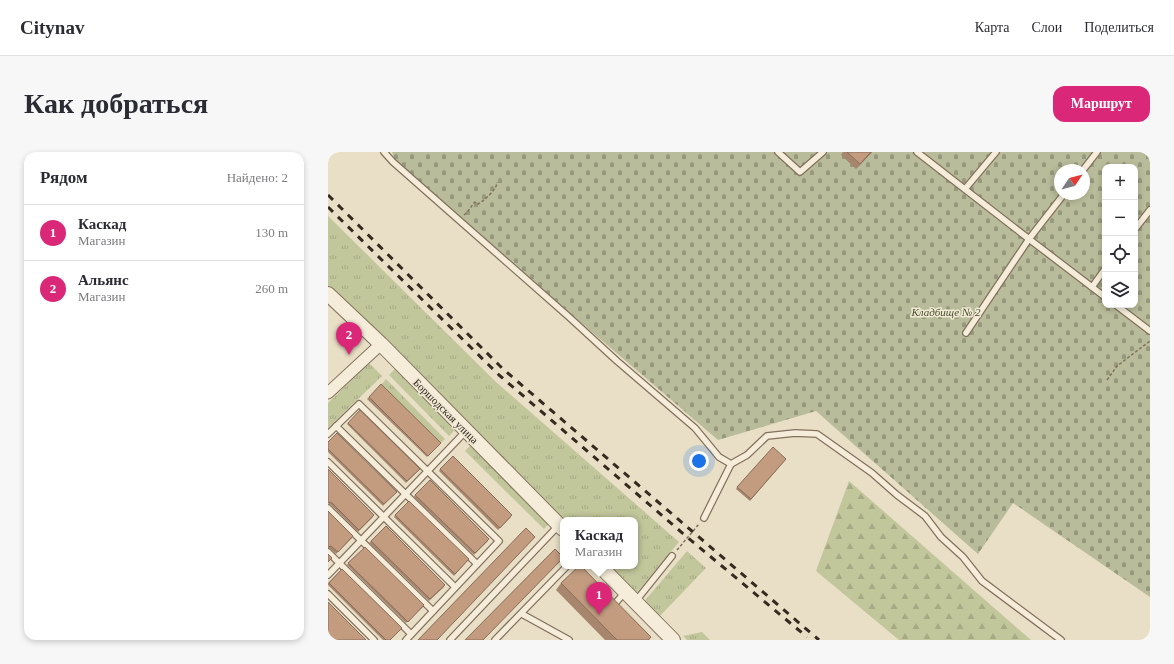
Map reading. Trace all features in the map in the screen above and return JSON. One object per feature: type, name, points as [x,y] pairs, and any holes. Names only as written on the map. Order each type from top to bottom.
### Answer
[{"type":"street","name":"Боршодская улица","points":[[328,294],[381,344],[560,526]]},
{"type":"street","points":[[328,393],[381,344]]},
{"type":"street","points":[[603,569],[673,640]]},
{"type":"lane","points":[[384,152],[393,162],[695,428],[719,456],[731,464]]},
{"type":"lane","points":[[778,152],[800,172],[823,152]]},
{"type":"lane","points":[[917,152],[1102,295]]},
{"type":"lane","points":[[965,189],[996,152]]},
{"type":"lane","points":[[1088,164],[1097,152]]},
{"type":"lane","points":[[966,334],[1029,239],[1059,200]]},
{"type":"lane","points":[[1138,226],[1150,210]]},
{"type":"lane","points":[[1092,287],[1103,272]]},
{"type":"lane","points":[[1120,308],[1150,331]]},
{"type":"lane","points":[[328,434],[359,404],[499,541],[406,640]]},
{"type":"lane","points":[[336,426],[477,564]]},
{"type":"lane","points":[[328,575],[466,431]]},
{"type":"lane","points":[[704,518],[731,464],[747,455],[767,436],[795,433],[817,434],[872,473],[897,496],[925,516],[941,537],[963,557],[982,581],[1061,640]]},
{"type":"lane","points":[[328,462],[455,587]]},
{"type":"lane","points":[[328,508],[433,611]]},
{"type":"lane","points":[[450,640],[560,528]]},
{"type":"lane","points":[[328,552],[411,634]]},
{"type":"lane","points":[[635,602],[672,556]]},
{"type":"lane","points":[[495,640],[564,569]]},
{"type":"lane","points":[[608,601],[613,606],[625,592]]},
{"type":"lane","points":[[328,594],[374,640]]},
{"type":"lane","points":[[522,614],[569,640]]},
{"type":"path","points":[[461,222],[464,215],[470,210],[472,204],[475,202],[478,204],[484,200],[497,186],[497,182]]},
{"type":"path","points":[[1107,380],[1117,366],[1150,341]]},
{"type":"path","points":[[672,556],[704,518]]},
{"type":"green space","name":"Кладбище № 2","points":[[392,152],[1150,152],[1150,597],[1013,503],[978,554],[816,411],[718,440],[395,160]]},
{"type":"green space","points":[[328,216],[496,382],[679,542],[634,596],[607,569],[638,569],[638,517],[560,517],[328,288]]},
{"type":"green space","points":[[369,363],[382,376],[328,428],[328,403]]},
{"type":"green space","points":[[395,369],[455,430],[449,436],[389,375]]},
{"type":"green space","points":[[386,379],[445,439],[439,445],[380,386]]},
{"type":"green space","points":[[471,445],[550,523],[544,529],[465,451]]},
{"type":"green space","points":[[849,481],[1031,640],[899,640],[816,571]]},
{"type":"green space","points":[[687,551],[706,568],[658,618],[642,604]]},
{"type":"green space","points":[[702,632],[710,640],[687,640],[683,636]]},
{"type":"building","points":[[847,152],[871,152],[860,164]]},
{"type":"building","points":[[381,384],[441,443],[428,456],[369,397]]},
{"type":"building","points":[[360,410],[420,469],[407,481],[348,423]]},
{"type":"building","points":[[337,433],[397,492],[384,504],[328,449],[328,442]]},
{"type":"building","points":[[773,447],[786,459],[751,499],[737,487]]},
{"type":"building","points":[[453,456],[512,515],[500,528],[440,469]]},
{"type":"building","points":[[328,469],[374,515],[359,530],[332,503],[328,503]]},
{"type":"building","points":[[430,480],[489,539],[475,553],[415,495]]},
{"type":"building","points":[[409,501],[469,559],[455,574],[395,515]]},
{"type":"building","points":[[328,511],[353,536],[338,552],[331,546],[328,547]]},
{"type":"building","points":[[386,526],[445,585],[430,599],[371,541]]},
{"type":"building","points":[[526,528],[535,537],[437,640],[418,640]]},
{"type":"building","points":[[365,547],[424,605],[408,622],[348,563]]},
{"type":"building","points":[[555,549],[560,554],[560,561],[483,640],[465,640]]},
{"type":"building","points":[[328,554],[332,558],[328,562]]},
{"type":"building","points":[[342,569],[402,628],[390,640],[386,640],[329,583]]},
{"type":"building","points":[[576,569],[584,569],[651,637],[648,640],[617,640],[561,583]]},
{"type":"building","points":[[328,602],[366,640],[328,640]]},
{"type":"railway","points":[[328,195],[503,369],[819,640]]},
{"type":"railway","points":[[328,207],[499,375],[687,537],[807,637]]},
{"type":"place","name":"Альянс","points":[[349,355]]},
{"type":"place","name":"Каскад","points":[[599,615]]}]
